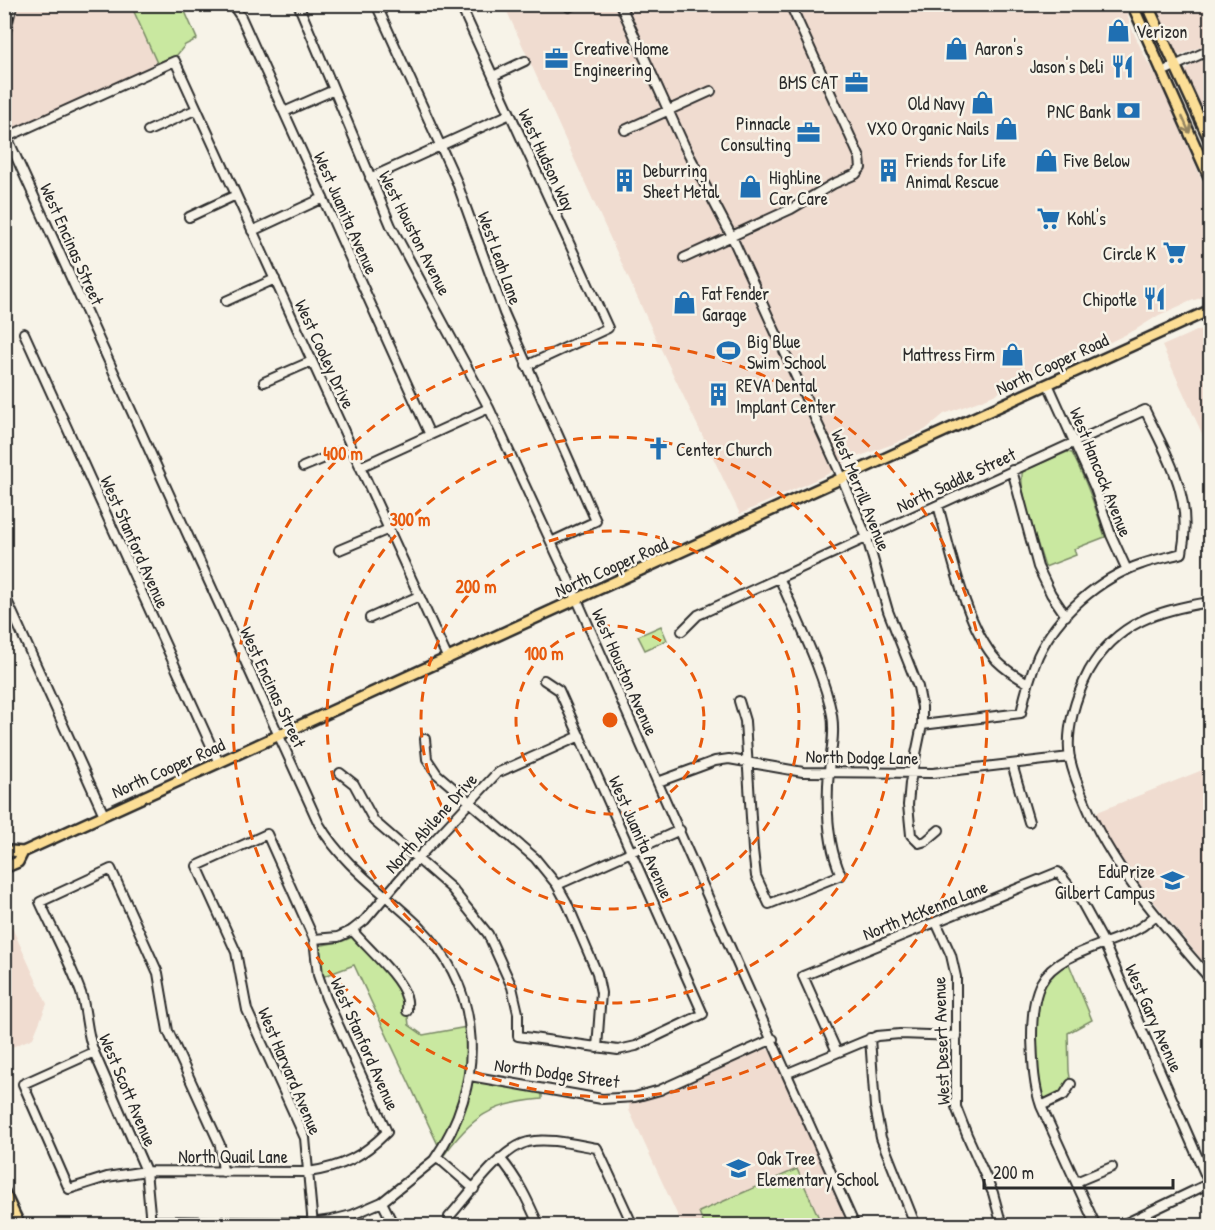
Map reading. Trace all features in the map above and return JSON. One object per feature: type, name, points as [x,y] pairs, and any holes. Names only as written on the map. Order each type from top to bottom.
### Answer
[{"type":"main road","points":[[1132,4],[1210,179]]},
{"type":"main road","points":[[1147,4],[1172,67],[1210,141]]},
{"type":"main road","name":"North Cooper Road","points":[[4,854],[11,850],[23,852],[1210,310]]},
{"type":"main road","name":"North Cooper Road","points":[[4,868],[18,862],[23,852]]},
{"type":"main road","points":[[4,1191],[20,1226]]},
{"type":"street","name":"West Juanita Avenue","points":[[232,4],[241,17],[430,435]]},
{"type":"street","name":"West Houston Avenue","points":[[298,4],[398,240],[489,408],[680,830],[855,1226]]},
{"type":"street","name":"West Leah Lane","points":[[376,4],[456,180],[504,313],[596,521],[550,542]]},
{"type":"street","name":"West Hudson Way","points":[[460,4],[608,328],[526,366]]},
{"type":"street","name":"West Merrill Avenue","points":[[620,4],[700,177],[731,235],[867,538],[888,611],[918,687],[922,707],[922,725],[908,805],[911,835],[919,843],[926,842],[939,830]]},
{"type":"street","points":[[684,258],[791,208],[856,174],[861,168],[860,158],[790,4]]},
{"type":"street","points":[[1172,67],[1210,50]]},
{"type":"street","name":"West Cooley Drive","points":[[7,137],[175,61],[448,659]]},
{"type":"street","points":[[493,76],[525,61]]},
{"type":"street","points":[[284,112],[334,90]]},
{"type":"street","points":[[625,130],[711,91]]},
{"type":"street","points":[[148,131],[197,109]]},
{"type":"street","points":[[370,178],[510,114]]},
{"type":"street","name":"West Encinas Street","points":[[7,137],[326,837],[341,855],[419,926],[438,947],[453,970],[464,998],[473,1050],[470,1076],[459,1112],[436,1158],[382,1202]]},
{"type":"street","points":[[189,217],[236,195]]},
{"type":"street","points":[[252,231],[323,198]]},
{"type":"street","points":[[226,301],[274,279]]},
{"type":"street","name":"West Stanford Avenue","points":[[24,333],[219,763]]},
{"type":"street","points":[[264,382],[312,361]]},
{"type":"street","name":"West Hancock Avenue","points":[[1048,384],[1095,488],[1111,535],[1127,570]]},
{"type":"street","points":[[360,467],[489,408]]},
{"type":"street","name":"North Saddle Street","points":[[682,631],[698,615],[1145,410],[1178,479],[1186,521],[1182,553],[1127,570]]},
{"type":"street","points":[[303,467],[351,447]]},
{"type":"street","points":[[1012,470],[1038,567],[1051,594],[1066,616]]},
{"type":"street","points":[[938,506],[962,594],[983,642],[998,662],[1028,683]]},
{"type":"street","points":[[339,550],[388,529]]},
{"type":"street","points":[[922,725],[1021,713],[1028,683],[1039,654],[1066,616],[1096,589],[1127,570]]},
{"type":"street","points":[[738,700],[745,721],[756,876],[769,904],[841,875],[833,857],[830,832],[829,772],[833,738],[832,716],[824,686],[779,577]]},
{"type":"street","points":[[4,594],[104,815]]},
{"type":"street","points":[[370,618],[419,596]]},
{"type":"street","points":[[1210,602],[1183,606],[1144,619],[1116,638],[1098,657],[1078,692],[1070,733],[1070,758],[1090,813],[1113,858],[1155,916],[1210,979]]},
{"type":"street","name":"West Juanita Avenue","points":[[544,680],[559,690],[702,1014],[636,1046],[618,1050],[597,1048]]},
{"type":"street","name":"North Abilene Drive","points":[[314,939],[338,937],[365,920],[417,859],[497,773],[580,736]]},
{"type":"street","points":[[340,773],[354,783],[374,821],[451,888],[488,934],[512,987],[518,1013],[518,1036],[597,1048],[601,1003],[597,973],[567,903],[535,858],[437,774],[427,759],[425,739]]},
{"type":"street","name":"North Dodge Lane","points":[[658,782],[715,761],[729,759],[803,772],[912,773],[1070,758]]},
{"type":"street","points":[[1012,764],[1029,822]]},
{"type":"street","points":[[556,885],[680,830]]},
{"type":"street","name":"West Stanford Avenue","points":[[267,834],[314,939],[318,975],[326,998],[387,1132]]},
{"type":"street","name":"West Harvard Avenue","points":[[267,834],[197,866],[236,952],[247,1010],[305,1138],[313,1224]]},
{"type":"street","name":"West Scott Avenue","points":[[151,1223],[146,1171],[89,1040],[85,1006],[80,990],[40,902],[111,869],[158,973],[168,1031],[220,1145],[223,1172]]},
{"type":"street","name":"North McKenna Lane","points":[[837,1052],[803,976],[1058,872]]},
{"type":"street","name":"West Gary Avenue","points":[[1058,872],[1081,901],[1104,943],[1210,1183]]},
{"type":"street","points":[[1096,1226],[1034,1087],[1032,1026],[1036,998],[1041,983],[1050,971],[1064,961],[1140,928],[1155,916]]},
{"type":"street","name":"West Desert Avenue","points":[[936,922],[951,955],[956,977],[956,1107],[993,1193],[1002,1226]]},
{"type":"street","points":[[352,930],[394,976],[406,997],[407,1011]]},
{"type":"street","points":[[788,1073],[870,1038],[900,1034],[957,1036]]},
{"type":"street","points":[[870,1038],[875,1107],[881,1138],[916,1226]]},
{"type":"street","name":"North Dodge Street","points":[[470,1076],[603,1098],[635,1097],[660,1089],[773,1040]]},
{"type":"street","name":"North Quail Lane","points":[[94,1052],[22,1084],[69,1189],[107,1177],[146,1171],[308,1172],[328,1169],[349,1161],[370,1149],[387,1132]]},
{"type":"street","points":[[1041,1106],[1064,1095],[1071,1084]]},
{"type":"street","points":[[451,1221],[474,1189],[508,1151],[529,1141],[543,1141],[597,1148],[633,1226]]},
{"type":"street","points":[[436,1158],[474,1189]]},
{"type":"street","points":[[500,1158],[513,1173],[539,1226]]},
{"type":"street","points":[[1076,1182],[1112,1167]]},
{"type":"street","points":[[1120,1226],[1210,1183]]},
{"type":"street","points":[[116,1226],[151,1223],[313,1224],[352,1215],[382,1202],[394,1226]]},
{"type":"shaded area","points":[[4,5],[131,5],[157,63],[5,133]]},
{"type":"shaded area","points":[[504,5],[1125,5],[1130,25],[1160,82],[1210,199],[1210,295],[1159,315],[1100,347],[1074,354],[1031,378],[987,398],[944,414],[925,430],[849,460],[828,474],[740,514],[659,345]]},
{"type":"shaded area","points":[[1153,5],[1210,5],[1210,43],[1181,55],[1175,52]]},
{"type":"shaded area","points":[[1210,57],[1210,124],[1185,71],[1191,65]]},
{"type":"shaded area","points":[[1210,325],[1210,451],[1162,346]]},
{"type":"shaded area","name":"EduPrize Gilbert Campus","points":[[1210,767],[1210,970],[1123,864],[1109,843],[1095,813]]},
{"type":"shaded area","points":[[4,910],[47,1004],[33,1038],[5,1050]]},
{"type":"shaded area","name":"Oak Tree Elementary School","points":[[765,1048],[771,1051],[848,1225],[682,1225],[629,1110],[629,1103],[651,1097]]},
{"type":"green space","points":[[131,5],[183,5],[197,39],[185,45],[177,55],[157,63]]},
{"type":"green space","points":[[1067,452],[1072,453],[1082,473],[1105,537],[1074,549],[1076,555],[1045,567],[1026,503],[1023,471]]},
{"type":"green space","points":[[661,626],[667,640],[645,650],[638,636]]},
{"type":"green space","points":[[355,936],[395,979],[406,999],[409,1025],[423,1035],[467,1027],[468,1073],[542,1086],[542,1099],[509,1104],[484,1115],[463,1132],[442,1158],[434,1154],[439,1147],[354,965],[322,977],[318,946]]},
{"type":"green space","points":[[1067,959],[1092,1020],[1068,1033],[1071,1084],[1064,1095],[1041,1106],[1032,1027],[1041,983]]},
{"type":"green space","points":[[797,1169],[822,1225],[704,1225],[699,1212]]},
{"type":"railway","points":[[4,56],[16,4]]},
{"type":"place","name":"Verizon","points":[[1118,31]]},
{"type":"place","name":"Aaron's","points":[[957,48]]},
{"type":"place","name":"Creative Home Engineering","points":[[556,58]]},
{"type":"place","name":"Jason's Deli","points":[[1122,66]]},
{"type":"place","name":"BMS CAT","points":[[856,82]]},
{"type":"place","name":"Old Navy","points":[[983,103]]},
{"type":"place","name":"PNC Bank","points":[[1129,111]]},
{"type":"place","name":"VXO Organic Nails","points":[[1007,128]]},
{"type":"place","name":"Pinnacle Consulting","points":[[809,133]]},
{"type":"place","name":"Five Below","points":[[1046,160]]},
{"type":"place","name":"Friends for Life Animal Rescue","points":[[888,170]]},
{"type":"place","name":"Deburring Sheet Metal","points":[[625,180]]},
{"type":"place","name":"Highline Car Care","points":[[751,187]]},
{"type":"place","name":"Kohl's","points":[[1049,218]]},
{"type":"place","name":"Circle K","points":[[1174,253]]},
{"type":"place","name":"Chipotle","points":[[1155,299]]},
{"type":"place","name":"Fat Fender Garage","points":[[684,303]]},
{"type":"place","name":"Big Blue Swim School","points":[[729,351]]},
{"type":"place","name":"Mattress Firm","points":[[1013,354]]},
{"type":"place","name":"REVA Dental Implant Center","points":[[718,395]]},
{"type":"place","name":"Center Church","points":[[658,449]]},
{"type":"place","name":"EduPrize Gilbert Campus","points":[[1173,881]]},
{"type":"place","name":"Oak Tree Elementary School","points":[[739,1168]]}]
